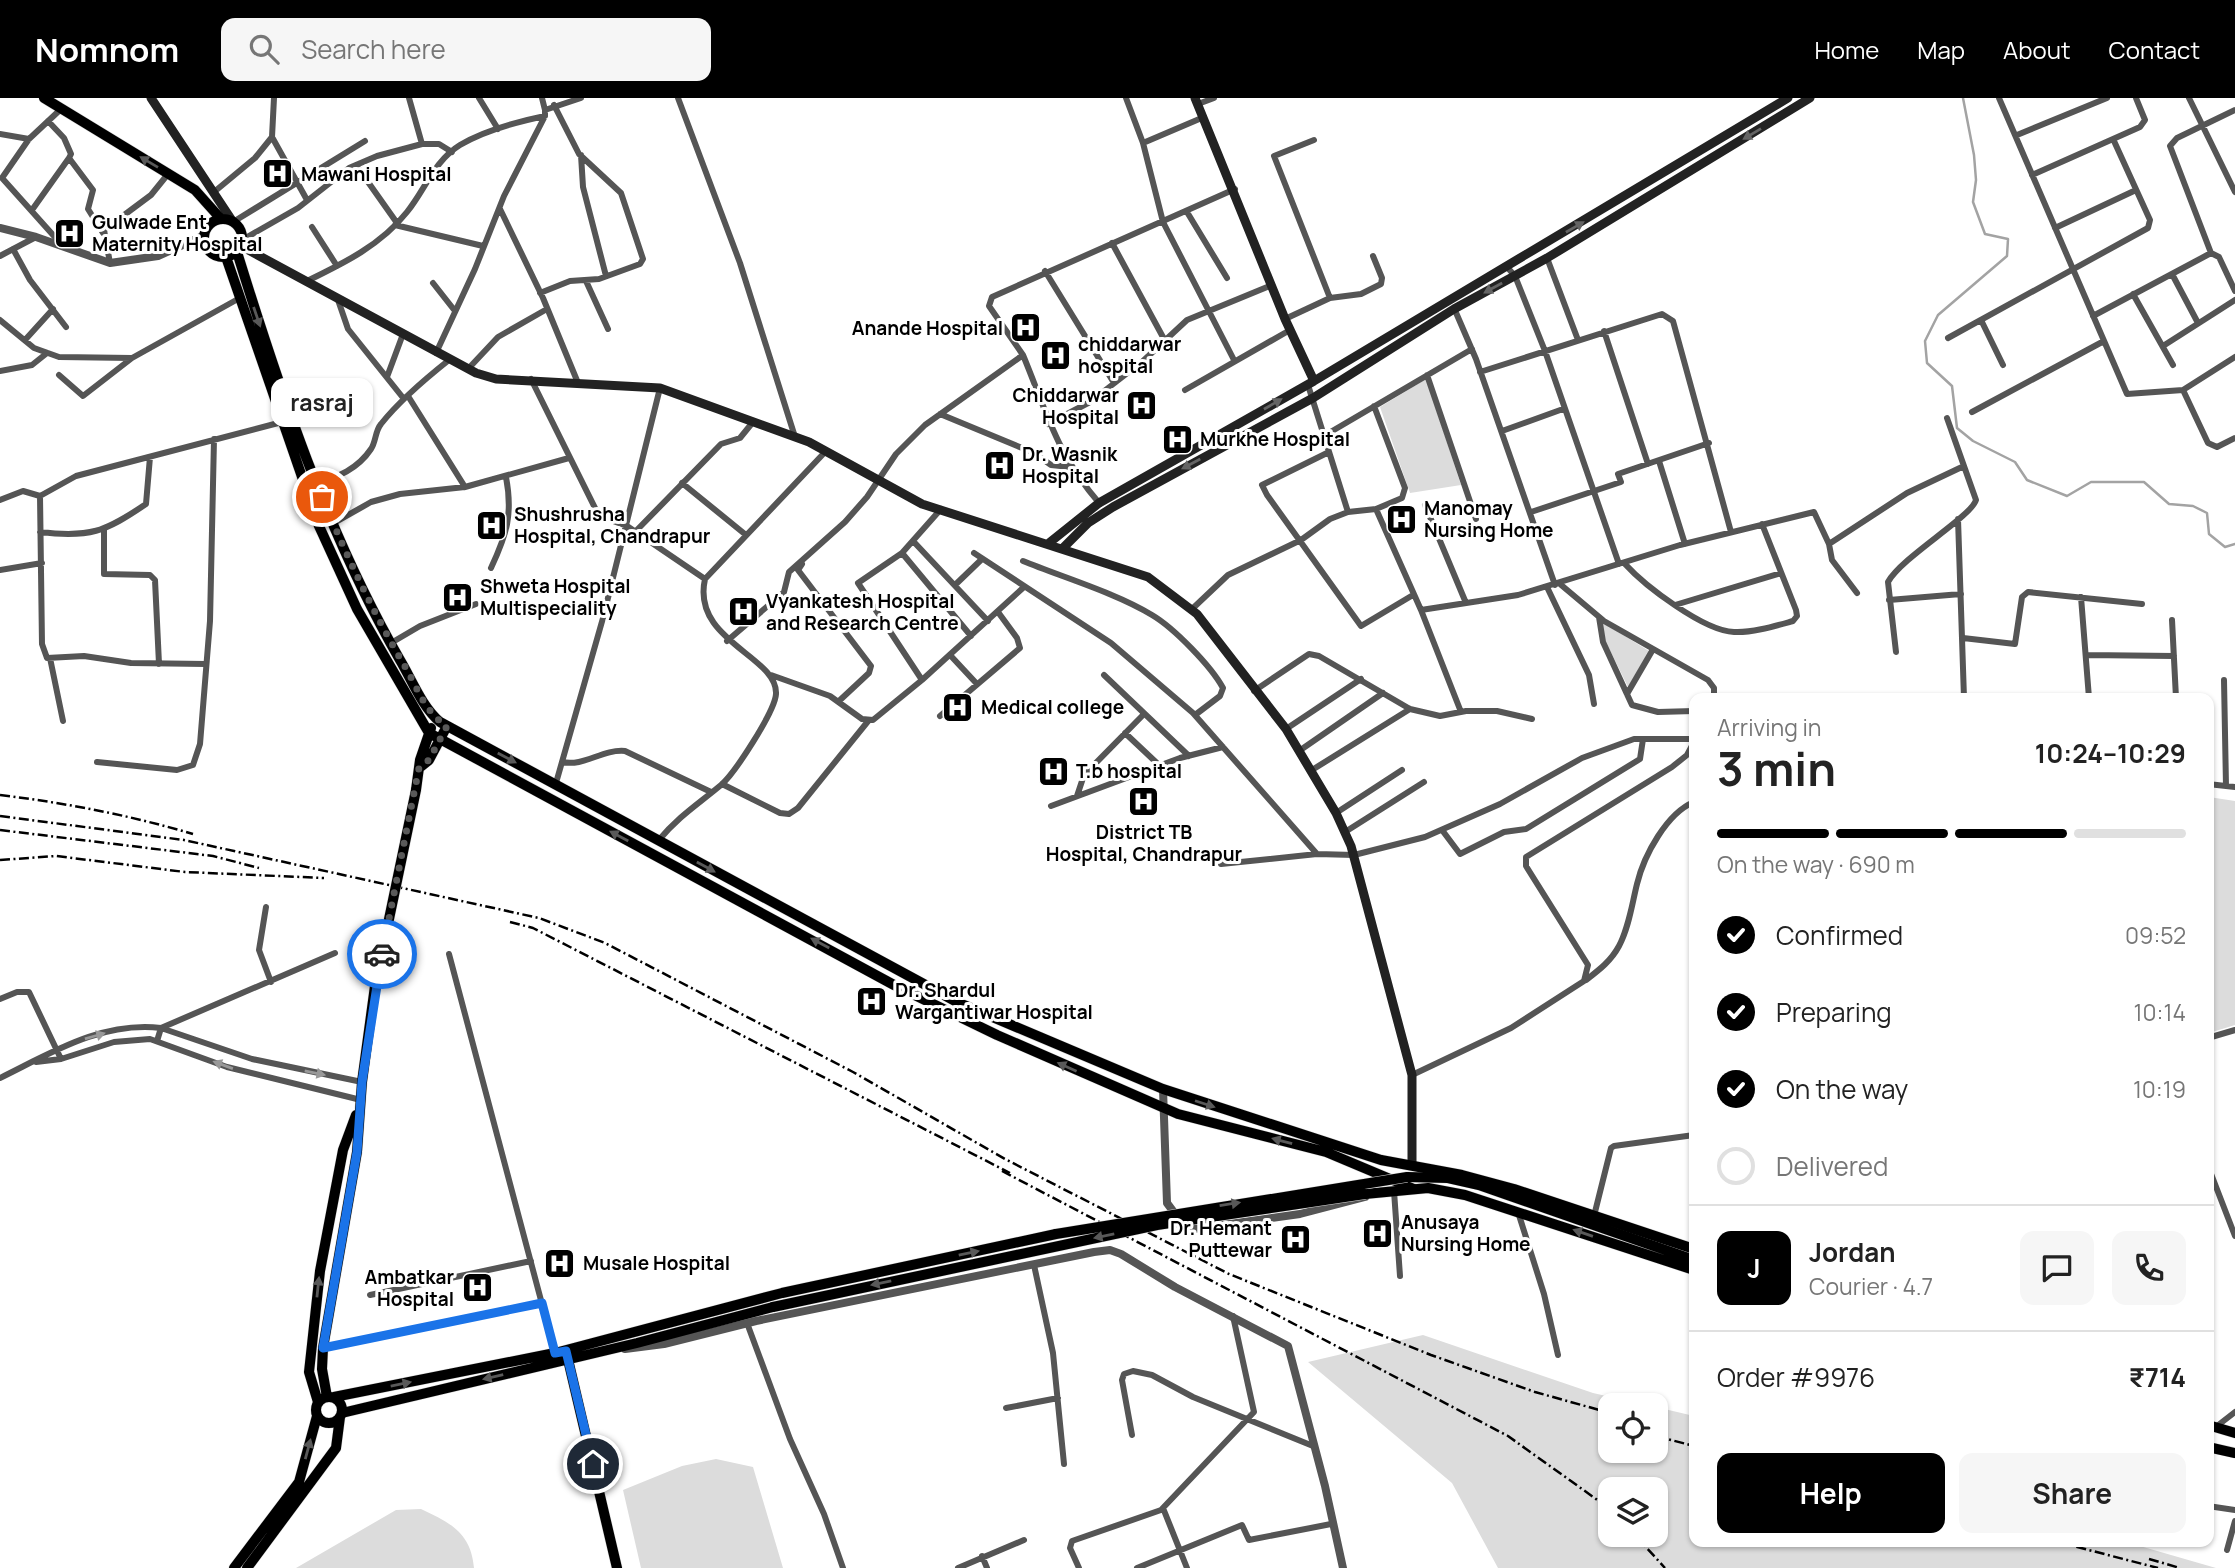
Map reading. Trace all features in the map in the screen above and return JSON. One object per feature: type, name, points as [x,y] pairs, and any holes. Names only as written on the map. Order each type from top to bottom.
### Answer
[{"type":"main road","points":[[44,98],[195,190],[221,219],[233,222]]},
{"type":"main road","points":[[151,98],[233,222],[239,227],[240,246],[315,481],[368,602],[435,718],[957,1002],[1163,1089],[1381,1160],[1514,1189],[1689,1247]]},
{"type":"main road","points":[[1049,543],[1099,503],[1311,383],[1788,98]]},
{"type":"main road","points":[[1063,548],[1088,523],[1107,510],[1312,398],[1454,309],[1547,258],[1810,98]]},
{"type":"main road","points":[[1197,101],[1235,189],[1311,383]]},
{"type":"main road","points":[[221,219],[209,224],[204,236],[210,252],[226,257]]},
{"type":"main road","points":[[226,257],[240,246]]},
{"type":"main road","points":[[240,246],[468,369],[496,379],[660,388],[795,437],[922,504],[1148,577],[1191,610],[1286,729],[1312,770],[1345,832],[1354,855],[1412,1075],[1412,1165]]},
{"type":"main road","points":[[226,257],[238,299],[314,513],[357,609],[429,733],[857,964],[997,1035],[1163,1108],[1326,1152],[1414,1189]]},
{"type":"main road","points":[[234,1568],[299,1482],[317,1416],[326,1399],[322,1369],[323,1348],[357,1152],[362,1082],[375,986],[419,768],[435,718]]},
{"type":"main road","points":[[419,768],[429,760],[447,726]]},
{"type":"main road","points":[[557,802],[560,785]]},
{"type":"main road","points":[[857,964],[863,952]]},
{"type":"main road","points":[[1116,1088],[1123,1072]]},
{"type":"main road","points":[[247,1568],[336,1448],[341,1403],[326,1399],[309,1372],[320,1271],[344,1150],[360,1103]]},
{"type":"main road","points":[[317,1416],[330,1423],[341,1415],[567,1355],[782,1293],[1056,1234],[1407,1177],[1448,1178],[1479,1185],[1689,1258]]},
{"type":"main road","points":[[326,1399],[555,1353],[567,1355],[612,1349],[773,1307],[1157,1225],[1382,1192],[1428,1188],[1465,1195],[1689,1268]]},
{"type":"main road","points":[[567,1355],[617,1568]]},
{"type":"main road","points":[[2214,1429],[2235,1433]]},
{"type":"main road","points":[[2214,1448],[2235,1453]]},
{"type":"street","points":[[274,98],[272,137],[307,200]]},
{"type":"street","points":[[409,98],[422,144]]},
{"type":"street","points":[[479,98],[498,129]]},
{"type":"street","points":[[436,353],[545,113],[542,98]]},
{"type":"street","points":[[307,281],[367,250],[408,211],[423,184],[452,152],[498,129],[545,113],[554,105],[581,98]]},
{"type":"street","points":[[678,98],[740,263],[795,437]]},
{"type":"street","points":[[1126,98],[1143,143],[1163,222],[1234,360]]},
{"type":"street","points":[[1197,101],[1213,98]]},
{"type":"street","points":[[1999,98],[2127,394],[2183,390],[2235,357]]},
{"type":"street","points":[[2017,135],[2107,98]]},
{"type":"street","points":[[2032,175],[2114,141],[2144,123],[2136,98]]},
{"type":"street","points":[[2189,98],[2235,192]]},
{"type":"street","points":[[540,293],[570,281],[586,281],[606,276],[640,264],[643,259],[621,193],[581,155],[554,105]]},
{"type":"street","points":[[61,108],[29,139],[1,179],[64,246]]},
{"type":"street","points":[[2235,110],[2173,141],[2169,149],[2211,253],[2219,257],[2235,291]]},
{"type":"street","points":[[1143,143],[1204,117]]},
{"type":"street","points":[[32,211],[71,153],[67,142],[48,121]]},
{"type":"street","points":[[0,134],[29,139]]},
{"type":"street","points":[[214,192],[255,158],[272,137]]},
{"type":"street","points":[[1314,140],[1274,156],[1330,298]]},
{"type":"street","points":[[233,222],[365,141]]},
{"type":"street","points":[[1948,338],[2148,229],[2150,220],[2114,141]]},
{"type":"street","points":[[240,246],[356,165],[422,144],[439,144],[452,152]]},
{"type":"street","points":[[581,155],[583,187],[606,276]]},
{"type":"street","points":[[69,158],[91,185],[94,193],[88,209],[103,233],[110,263]]},
{"type":"street","points":[[356,165],[396,224],[483,246]]},
{"type":"street","points":[[103,233],[113,221],[151,195],[169,173]]},
{"type":"street","points":[[1107,510],[1070,467],[1048,424],[1023,355],[989,306],[992,297],[1045,271],[1235,189]]},
{"type":"street","points":[[2055,228],[2136,190]]},
{"type":"street","points":[[500,209],[540,293],[578,383]]},
{"type":"street","points":[[1187,212],[1227,278]]},
{"type":"street","points":[[312,226],[337,266]]},
{"type":"street","points":[[0,228],[36,237],[110,263],[158,256],[204,236]]},
{"type":"street","points":[[0,256],[36,237]]},
{"type":"street","points":[[1112,243],[1164,339]]},
{"type":"street","points":[[13,249],[30,280],[66,327]]},
{"type":"street","points":[[2093,316],[2211,253]]},
{"type":"street","points":[[1285,319],[1330,298],[1361,294],[1381,284],[1382,278],[1373,256]]},
{"type":"street","points":[[1547,258],[1578,340]]},
{"type":"street","points":[[1507,267],[1515,276],[1545,351],[1563,409],[1622,564],[1649,588],[1720,629],[1732,632],[1789,622],[1797,616],[1762,524]]},
{"type":"street","points":[[1045,271],[1114,383]]},
{"type":"street","points":[[2172,274],[2199,323]]},
{"type":"street","points":[[586,281],[608,329]]},
{"type":"street","points":[[433,283],[455,311]]},
{"type":"street","points":[[1048,424],[1090,402],[1187,320],[1272,285]]},
{"type":"street","points":[[2133,294],[2173,365]]},
{"type":"street","points":[[337,297],[348,329],[406,397],[465,487]]},
{"type":"street","points":[[59,375],[83,396],[132,358],[238,299]]},
{"type":"street","points":[[1450,299],[1472,349],[1531,512],[1554,585],[1589,675],[1594,704]]},
{"type":"street","points":[[2162,346],[2235,300]]},
{"type":"street","points":[[25,340],[53,309]]},
{"type":"street","points":[[468,369],[499,337],[547,309]]},
{"type":"street","points":[[1480,372],[1650,316],[1662,314],[1673,321],[1709,443],[1731,532]]},
{"type":"street","points":[[0,320],[25,340],[59,357],[132,358]]},
{"type":"street","points":[[1981,320],[2003,365]]},
{"type":"street","points":[[1185,390],[1290,330]]},
{"type":"street","points":[[1604,331],[1648,464]]},
{"type":"street","points":[[387,377],[403,334]]},
{"type":"street","points":[[1972,412],[2104,341]]},
{"type":"street","points":[[1322,437],[1472,349]]},
{"type":"street","points":[[0,371],[32,365],[47,353]]},
{"type":"street","points":[[727,640],[784,592],[789,572],[845,523],[895,454],[940,414],[1023,355]]},
{"type":"street","points":[[315,481],[346,473],[358,463],[372,448],[379,425],[406,397],[449,360]]},
{"type":"street","points":[[1427,375],[1476,519]]},
{"type":"street","points":[[531,379],[599,516],[627,526],[705,579]]},
{"type":"street","points":[[1311,383],[1322,437],[1348,512]]},
{"type":"street","points":[[560,785],[562,762],[627,526],[660,388]]},
{"type":"street","points":[[2183,390],[2208,443],[2217,447],[2235,438]]},
{"type":"street","points":[[1191,610],[1228,575],[1301,540],[1331,519],[1348,512],[1376,509],[1402,498],[1405,492],[1374,406]]},
{"type":"street","points":[[1502,431],[1563,409]]},
{"type":"street","points":[[940,414],[1034,453],[1051,465],[1070,467]]},
{"type":"street","points":[[1896,652],[1889,600],[1891,577],[1972,510],[1976,500],[1947,418]]},
{"type":"street","points":[[0,500],[23,491],[40,496],[76,476],[282,422]]},
{"type":"street","points":[[635,532],[721,444],[740,438],[753,422]]},
{"type":"street","points":[[97,762],[177,770],[193,765],[200,744],[210,621],[214,439]]},
{"type":"street","points":[[1531,512],[1621,482],[1618,474],[1709,443]]},
{"type":"street","points":[[826,451],[705,579],[702,593],[705,608],[727,640],[771,675],[839,701],[862,719],[869,720]]},
{"type":"street","points":[[1327,453],[1262,485],[1361,626],[1413,595]]},
{"type":"street","points":[[40,532],[70,536],[104,530],[146,504],[150,457]]},
{"type":"street","points":[[334,523],[371,502],[400,494],[465,487],[569,458]]},
{"type":"street","points":[[1658,461],[1685,544]]},
{"type":"street","points":[[1829,544],[1907,493],[1964,466]]},
{"type":"street","points":[[491,568],[502,545],[510,516],[506,477]]},
{"type":"street","points":[[682,483],[746,535]]},
{"type":"street","points":[[40,496],[42,644],[47,658],[84,656],[131,663],[206,664]]},
{"type":"street","points":[[1425,505],[1466,603]]},
{"type":"street","points":[[922,680],[858,583],[902,553],[941,509]]},
{"type":"street","points":[[1376,509],[1421,610],[1461,712]]},
{"type":"street","points":[[1421,610],[1554,585],[1685,544],[1814,512],[1829,544],[1832,560],[1857,593]]},
{"type":"street","points":[[1958,519],[1964,693]]},
{"type":"street","points":[[104,530],[104,575],[150,575],[155,580],[159,663]]},
{"type":"street","points":[[913,541],[988,621]]},
{"type":"street","points":[[902,553],[971,636]]},
{"type":"street","points":[[974,553],[1111,643],[1195,715],[1317,854]]},
{"type":"street","points":[[955,585],[982,559]]},
{"type":"street","points":[[1023,561],[1145,611],[1164,624],[1212,670],[1223,688],[1220,696],[1195,715]]},
{"type":"street","points":[[803,562],[798,570],[871,666],[869,673],[839,701]]},
{"type":"street","points":[[0,570],[42,563]]},
{"type":"street","points":[[1675,605],[1781,573]]},
{"type":"street","points":[[1554,585],[1652,651],[1708,680],[1714,693]]},
{"type":"street","points":[[722,784],[780,813],[789,814],[798,808],[869,720],[922,680],[1024,587]]},
{"type":"street","points":[[1963,638],[2015,644],[2024,594],[2031,592],[2142,604]]},
{"type":"street","points":[[1889,600],[1961,594]]},
{"type":"street","points":[[2081,597],[2089,693]]},
{"type":"street","points":[[391,643],[420,626],[476,604]]},
{"type":"street","points":[[940,716],[1020,648],[1019,642],[998,612]]},
{"type":"street","points":[[1599,617],[1603,642],[1635,707],[1670,712],[1689,711]]},
{"type":"street","points":[[2172,620],[2176,693]]},
{"type":"street","points":[[1628,694],[1652,651]]},
{"type":"street","points":[[1254,691],[1308,654],[1361,679],[1410,709],[1440,716],[1461,712],[1497,711],[1532,719]]},
{"type":"street","points":[[950,655],[977,684]]},
{"type":"street","points":[[2086,655],[2174,656]]},
{"type":"street","points":[[50,658],[63,721]]},
{"type":"street","points":[[657,841],[678,817],[722,784],[772,709],[776,693],[771,675]]},
{"type":"street","points":[[1104,675],[1189,756]]},
{"type":"street","points":[[1286,729],[1361,679]]},
{"type":"street","points":[[2224,680],[2226,786]]},
{"type":"street","points":[[1299,751],[1383,693]]},
{"type":"street","points":[[1312,770],[1410,709]]},
{"type":"street","points":[[1077,796],[1084,775],[1144,714]]},
{"type":"street","points":[[1125,733],[1160,766]]},
{"type":"street","points":[[1221,864],[1317,854],[1354,855],[1442,830],[1500,804],[1582,758],[1634,739],[1689,741]]},
{"type":"street","points":[[1442,830],[1460,853],[1504,832],[1526,829],[1640,759],[1643,739]]},
{"type":"street","points":[[1051,806],[1189,756],[1223,747]]},
{"type":"street","points":[[562,762],[575,764],[612,750],[625,751],[711,792]]},
{"type":"street","points":[[1584,981],[1588,965],[1525,866],[1526,857],[1672,767],[1689,751]]},
{"type":"street","points":[[1336,813],[1402,770]]},
{"type":"street","points":[[1345,832],[1424,782]]},
{"type":"street","points":[[2214,785],[2235,787]]},
{"type":"street","points":[[1412,1075],[1511,1028],[1605,966],[1620,945],[1637,880],[1657,839],[1678,812],[1689,805]]},
{"type":"street","points":[[266,907],[259,950],[271,982]]},
{"type":"street","points":[[0,1078],[34,1063],[56,1048],[115,1030],[161,1028],[335,953]]},
{"type":"street","points":[[449,954],[555,1353]]},
{"type":"street","points":[[0,999],[11,993],[29,992],[61,1059]]},
{"type":"street","points":[[157,1041],[161,1028]]},
{"type":"street","points":[[161,1028],[253,1059],[362,1082]]},
{"type":"street","points":[[2214,1036],[2235,1030]]},
{"type":"street","points":[[34,1063],[61,1059],[114,1042],[137,1038],[157,1041],[227,1067],[360,1103]]},
{"type":"street","points":[[1163,1089],[1167,1203],[1187,1230],[1300,1214],[1382,1192]]},
{"type":"street","points":[[1594,1216],[1614,1146],[1689,1136]]},
{"type":"street","points":[[2214,1182],[2235,1236]]},
{"type":"street","points":[[1394,1191],[1400,1276]]},
{"type":"street","points":[[1518,1211],[1544,1294],[1558,1355]]},
{"type":"street","points":[[612,1349],[653,1346],[747,1323],[1110,1250],[1288,1346],[1312,1446],[1325,1486],[1331,1524],[1343,1568]]},
{"type":"street","points":[[370,1295],[531,1261]]},
{"type":"street","points":[[1034,1265],[1053,1353],[1064,1464]]},
{"type":"street","points":[[323,1348],[542,1303]]},
{"type":"street","points":[[1079,1568],[1070,1548],[1075,1539],[1163,1508],[1256,1408],[1233,1316]]},
{"type":"street","points":[[747,1323],[786,1431],[824,1514],[843,1568]]},
{"type":"street","points":[[1132,1435],[1122,1380],[1124,1374],[1133,1371],[1152,1375],[1194,1397],[1312,1446]]},
{"type":"street","points":[[1006,1408],[1058,1398]]},
{"type":"street","points":[[2214,1425],[2235,1412]]},
{"type":"street","points":[[2214,1507],[2235,1510]]},
{"type":"street","points":[[1163,1508],[1187,1568]]},
{"type":"street","points":[[2227,1550],[2235,1521]]},
{"type":"street","points":[[1137,1568],[1242,1524],[1249,1540],[1331,1524]]},
{"type":"street","points":[[958,1568],[1024,1540]]},
{"type":"street","points":[[982,1556],[987,1568]]},
{"type":"shaded area","points":[[1426,379],[1461,485],[1410,493],[1380,407]]},
{"type":"shaded area","points":[[1602,622],[1649,651],[1628,687],[1605,640]]},
{"type":"shaded area","points":[[2214,798],[2235,801],[2235,1025],[2214,1031]]},
{"type":"shaded area","points":[[1423,1335],[1598,1394],[1598,1463],[1668,1463],[1668,1410],[1689,1415],[1689,1547],[2143,1547],[2216,1568],[1498,1568],[1452,1483],[1308,1362]]},
{"type":"shaded area","points":[[716,1459],[753,1467],[783,1568],[641,1568],[623,1490],[682,1466]]},
{"type":"shaded area","points":[[421,1509],[442,1519],[458,1531],[469,1546],[474,1568],[296,1568],[396,1510]]},
{"type":"waterway","points":[[1963,98],[1974,155],[1976,180],[1973,202],[1985,234],[2008,239],[2007,256],[1938,315],[1925,341],[1927,363],[1952,386],[1957,428],[1973,441],[2015,462],[2027,480],[2067,496],[2091,482],[2144,482],[2169,504],[2193,506],[2207,513],[2209,534],[2225,547],[2235,544]]},
{"type":"railway","points":[[0,795],[97,810],[193,834]]},
{"type":"railway","points":[[0,816],[184,840],[539,918],[605,943],[853,1072],[1005,1159],[1229,1274],[1431,1355],[1535,1392],[1598,1410]]},
{"type":"railway","points":[[0,830],[213,856],[259,868]]},
{"type":"railway","points":[[0,860],[56,856],[185,872],[324,878]]},
{"type":"railway","points":[[510,922],[533,928],[1010,1173]]},
{"type":"railway","points":[[1002,1171],[1508,1436],[1598,1500]]},
{"type":"railway","points":[[1668,1439],[1689,1445]]},
{"type":"railway","points":[[1646,1547],[1665,1568]]},
{"type":"railway","points":[[2077,1547],[2158,1568]]},
{"type":"railway","points":[[2149,1559],[2180,1568]]},
{"type":"way so far","points":[[322,497],[376,618],[425,704],[435,718],[447,726],[429,760],[419,768],[382,954]]},
{"type":"place","name":"Mawani Hospital","points":[[278,174]]},
{"type":"place","name":"Gulwade Ent Maternity Hospital","points":[[69,233]]},
{"type":"place","name":"Anande Hospital","points":[[1026,328]]},
{"type":"place","name":"chiddarwar hospital","points":[[1055,355]]},
{"type":"place","name":"Chiddarwar Hospital","points":[[1142,406]]},
{"type":"place","name":"Murkhe Hospital","points":[[1177,439]]},
{"type":"place","name":"Dr. Wasnik Hospital","points":[[999,465]]},
{"type":"place","name":"rasraj","points":[[322,497]]},
{"type":"place","name":"Manomay Nursing Home","points":[[1401,519]]},
{"type":"place","name":"Shushrusha Hospital, Chandrapur","points":[[491,525]]},
{"type":"place","name":"Shweta Hospital Multispeciality","points":[[457,597]]},
{"type":"place","name":"Vyankatesh Hospital and Research Centre","points":[[743,612]]},
{"type":"place","name":"Medical college","points":[[958,707]]},
{"type":"place","name":"T.b hospital","points":[[1053,771]]},
{"type":"place","name":"District TB Hospital, Chandrapur","points":[[1144,801]]},
{"type":"place","name":"Dr. Shardul Wargantiwar Hospital","points":[[872,1001]]},
{"type":"place","name":"Anusaya Nursing Home","points":[[1378,1233]]},
{"type":"place","name":"Dr. Hemant Puttewar","points":[[1295,1239]]},
{"type":"place","name":"Musale Hospital","points":[[560,1263]]},
{"type":"place","name":"Ambatkar Hospital","points":[[477,1288]]},
{"type":"route","points":[[382,954],[362,1082],[357,1152],[323,1348],[542,1303],[555,1353],[566,1351],[593,1464]]}]
